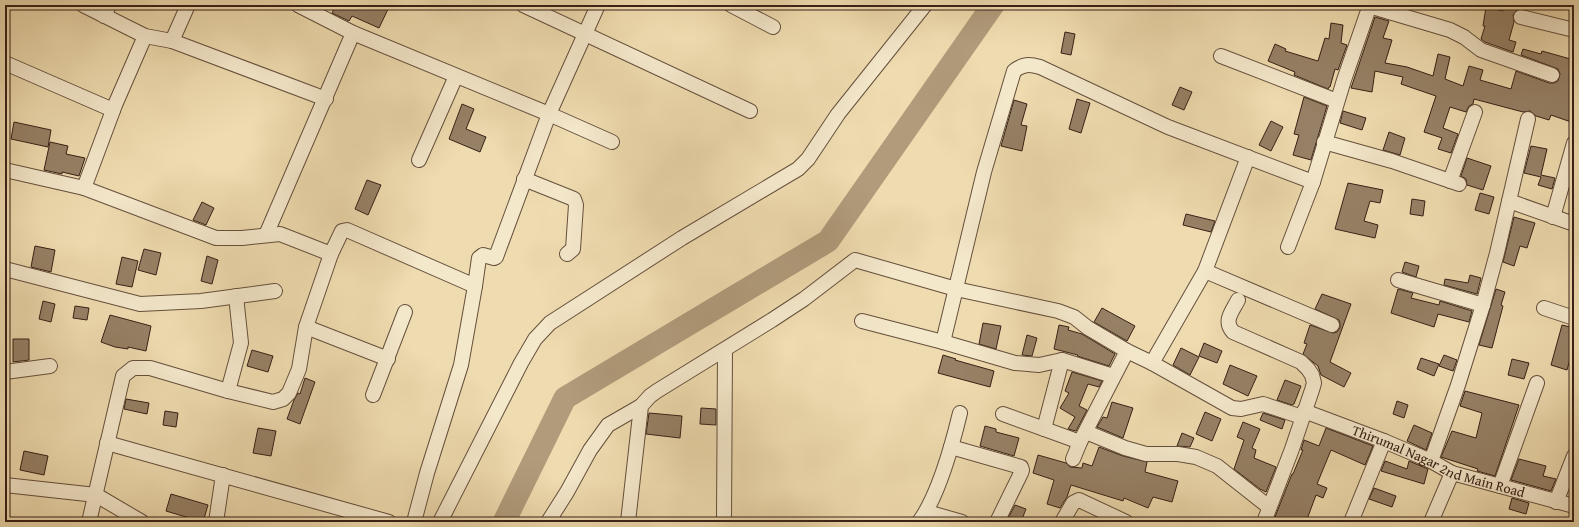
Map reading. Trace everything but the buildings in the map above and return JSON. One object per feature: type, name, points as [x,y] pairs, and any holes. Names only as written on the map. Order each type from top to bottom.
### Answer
[{"type":"street","points":[[83,5],[106,11],[145,36],[172,42],[326,99]]},
{"type":"street","points":[[172,42],[188,5]]},
{"type":"street","points":[[298,5],[353,34],[549,114],[612,142]]},
{"type":"street","points":[[523,5],[750,111]]},
{"type":"street","points":[[414,522],[427,473],[461,365],[479,258],[483,255],[494,258],[496,257],[549,114],[598,5]]},
{"type":"street","points":[[731,5],[773,27]]},
{"type":"street","points":[[440,522],[521,363],[535,339],[550,323],[682,238],[798,169],[808,159],[838,114],[925,5]]},
{"type":"street","points":[[1288,247],[1313,182],[1324,142],[1369,5],[1450,30],[1464,37],[1481,50],[1552,75]]},
{"type":"street","points":[[1521,17],[1574,30]]},
{"type":"street","points":[[266,235],[353,34]]},
{"type":"street","points":[[84,188],[113,110],[145,36]]},
{"type":"street","points":[[1221,56],[1337,101]]},
{"type":"street","points":[[5,63],[113,110]]},
{"type":"street","points":[[943,342],[984,172],[1014,71],[1021,66],[1030,64],[1040,67],[1168,127],[1313,182]]},
{"type":"street","points":[[419,160],[456,76]]},
{"type":"street","points":[[1324,142],[1392,161],[1455,183],[1475,112]]},
{"type":"street","points":[[1431,461],[1458,385],[1483,305],[1528,119]]},
{"type":"street","points":[[1553,216],[1574,142]]},
{"type":"street","points":[[1152,363],[1205,271],[1248,157]]},
{"type":"street","points":[[5,170],[84,188],[216,238],[242,238],[280,234],[331,254]]},
{"type":"street","points":[[524,180],[574,199],[576,205],[572,249],[567,254]]},
{"type":"street","points":[[1509,201],[1574,224]]},
{"type":"street","points":[[89,522],[123,376],[133,368],[150,368],[228,391],[273,402],[283,399],[290,393],[299,369],[306,327],[331,254],[342,231],[347,230],[475,286]]},
{"type":"street","name":"Thirumal Nagar 2nd Main Road","points":[[725,350],[804,299],[855,260],[956,289],[1058,311],[1074,317],[1127,351],[1152,363],[1232,408],[1242,409],[1263,404],[1303,414],[1384,441],[1431,461],[1452,473],[1574,506]]},
{"type":"street","points":[[5,269],[140,304],[201,301],[275,291]]},
{"type":"street","points":[[1205,271],[1332,325]]},
{"type":"street","points":[[1398,280],[1483,305]]},
{"type":"street","points":[[228,391],[241,343],[236,296]]},
{"type":"street","points":[[1238,300],[1227,322],[1228,327],[1233,332],[1301,362],[1308,369],[1314,383],[1292,449],[1264,522]]},
{"type":"street","points":[[1544,308],[1574,318]]},
{"type":"street","points":[[373,395],[405,312]]},
{"type":"street","points":[[862,321],[1015,363],[1039,365],[1062,360],[1113,376]]},
{"type":"street","points":[[306,327],[388,359]]},
{"type":"street","points":[[548,522],[567,492],[590,450],[608,425],[641,406],[657,391],[725,350]]},
{"type":"street","points":[[724,522],[725,350]]},
{"type":"street","points":[[1073,459],[1113,376],[1127,351]]},
{"type":"street","points":[[1044,429],[1062,360]]},
{"type":"street","points":[[5,372],[50,366]]},
{"type":"street","points":[[1500,486],[1537,383]]},
{"type":"street","points":[[628,522],[641,406]]},
{"type":"street","points":[[960,413],[951,447],[923,517],[962,522]]},
{"type":"street","points":[[1003,414],[1044,429],[1083,437],[1146,454],[1178,454],[1196,458],[1217,466],[1269,507]]},
{"type":"street","points":[[1351,522],[1384,441]]},
{"type":"street","points":[[107,444],[224,475],[389,522]]},
{"type":"street","points":[[951,447],[1021,467],[1021,473],[997,522]]},
{"type":"street","points":[[1556,502],[1574,456]]},
{"type":"street","points":[[1431,522],[1452,473]]},
{"type":"street","points":[[216,522],[224,475]]},
{"type":"street","points":[[5,485],[96,495],[142,522]]},
{"type":"street","points":[[1062,522],[1073,503],[1079,500],[1126,522]]},
{"type":"waterway","points":[[504,522],[565,398],[828,241],[993,5]]}]
